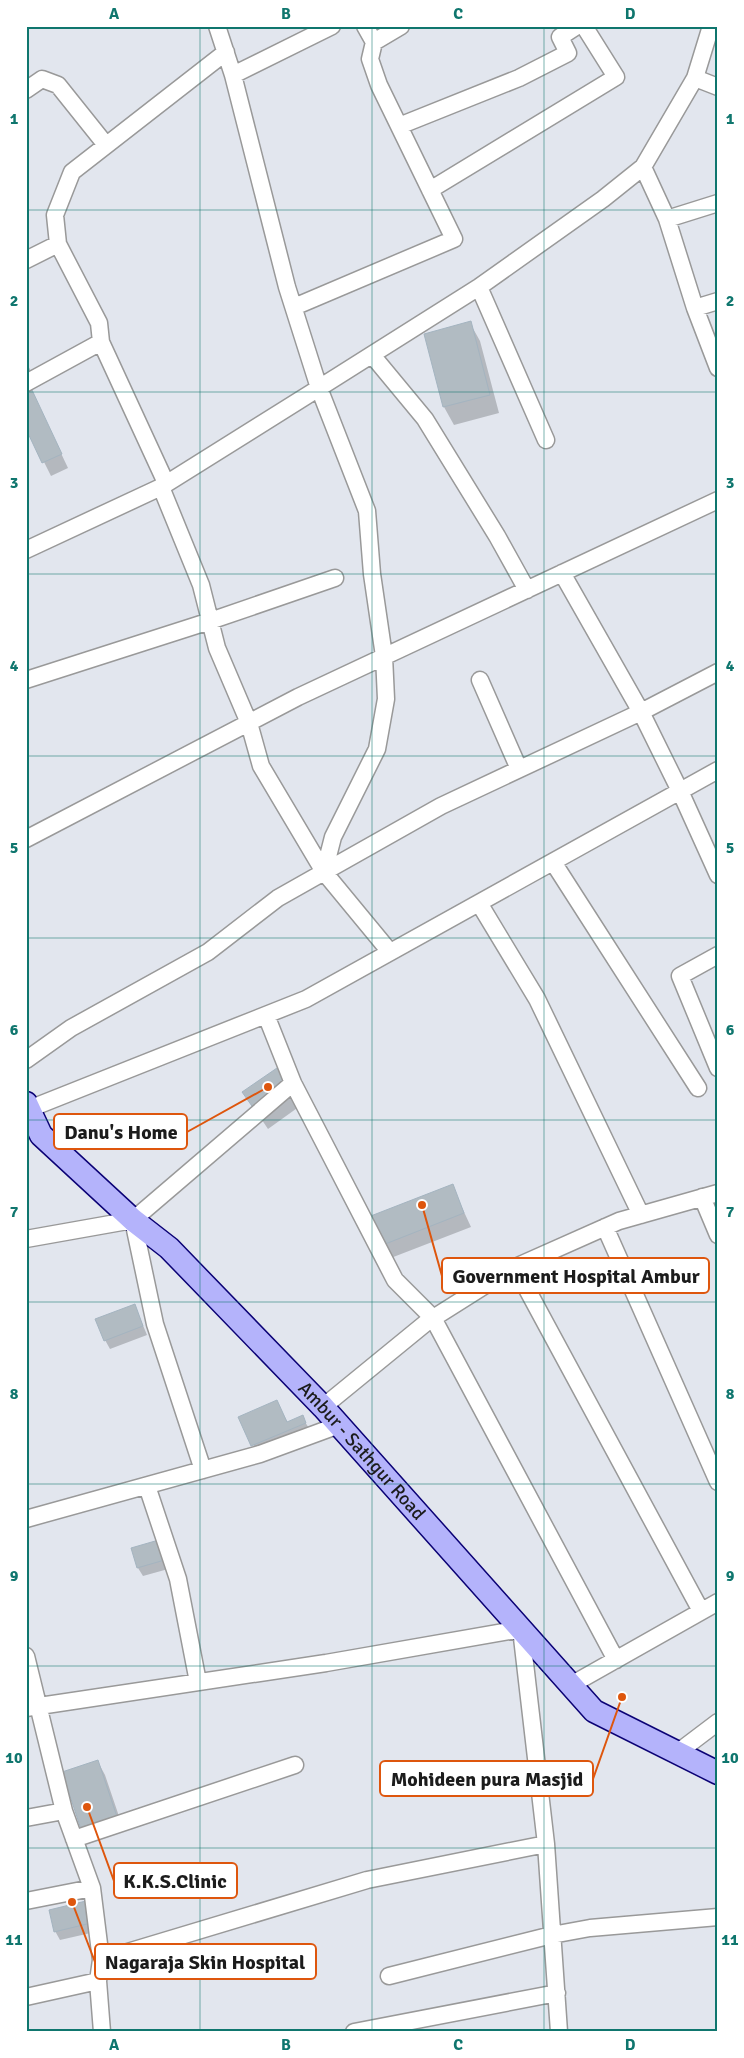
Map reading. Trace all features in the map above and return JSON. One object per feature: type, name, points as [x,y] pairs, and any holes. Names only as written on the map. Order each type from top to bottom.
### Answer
[{"type":"main road","name":"Ambur - Sathgur Road","points":[[28,1106],[41,1135],[133,1220],[169,1248],[323,1407],[594,1711],[718,1774]]},
{"type":"street","points":[[217,26],[233,75],[294,307],[319,388],[367,510],[372,574],[384,656],[386,699],[377,750],[333,837],[324,872]]},
{"type":"street","points":[[233,75],[332,26]]},
{"type":"street","points":[[294,307],[454,239],[380,85],[370,59],[374,42],[365,26]]},
{"type":"street","points":[[374,42],[401,26]]},
{"type":"street","points":[[399,126],[519,78],[568,53],[560,37],[577,26]]},
{"type":"street","points":[[430,190],[616,77],[584,26]]},
{"type":"street","points":[[26,550],[164,485],[479,288],[603,199],[643,167],[695,78],[711,26]]},
{"type":"street","points":[[226,52],[72,172],[55,215],[58,244],[99,323],[102,342],[164,485],[201,585],[217,648],[248,723],[261,766],[324,872],[390,952]]},
{"type":"street","points":[[695,78],[718,87]]},
{"type":"street","points":[[26,90],[42,79],[58,86],[106,145]]},
{"type":"street","points":[[643,167],[667,219],[695,308],[718,368]]},
{"type":"street","points":[[667,219],[718,203]]},
{"type":"street","points":[[26,260],[58,244]]},
{"type":"street","points":[[479,288],[546,440]]},
{"type":"street","points":[[695,308],[718,301]]},
{"type":"street","points":[[26,383],[102,342]]},
{"type":"street","points":[[372,355],[426,419],[526,590]]},
{"type":"street","points":[[26,839],[248,723],[384,656],[718,500]]},
{"type":"street","points":[[562,573],[641,712],[680,791],[718,875]]},
{"type":"street","points":[[26,680],[210,621],[335,578]]},
{"type":"street","points":[[26,1060],[71,1028],[208,952],[278,898],[441,806],[641,712],[718,672]]},
{"type":"street","points":[[480,680],[519,769]]},
{"type":"street","points":[[28,1106],[306,999],[718,770]]},
{"type":"street","points":[[553,862],[698,1088]]},
{"type":"street","points":[[479,903],[537,1000],[641,1215]]},
{"type":"street","points":[[718,955],[680,976],[714,1050],[718,1068]]},
{"type":"street","points":[[266,1015],[294,1083],[395,1280],[432,1318],[616,1660]]},
{"type":"street","points":[[26,1238],[133,1220],[294,1083]]},
{"type":"street","points":[[323,1407],[432,1318],[515,1267],[605,1228],[641,1215],[710,1195],[718,1235]]},
{"type":"street","points":[[133,1220],[155,1324],[203,1470]]},
{"type":"street","points":[[605,1228],[718,1482]]},
{"type":"street","points":[[515,1267],[701,1611]]},
{"type":"street","points":[[26,1519],[260,1454],[339,1425]]},
{"type":"street","points":[[147,1486],[178,1578],[198,1682]]},
{"type":"street","points":[[571,1685],[718,1602]]},
{"type":"street","points":[[32,1707],[326,1663],[521,1628],[546,1844],[559,2032]]},
{"type":"street","points":[[26,1656],[32,1707],[64,1811],[92,1888],[101,1960],[98,1981],[102,2032]]},
{"type":"street","points":[[677,1753],[718,1722]]},
{"type":"street","points":[[74,1839],[295,1765]]},
{"type":"street","points":[[26,1818],[64,1811]]},
{"type":"street","points":[[101,1960],[367,1880],[546,1844]]},
{"type":"street","points":[[26,1901],[92,1888]]},
{"type":"street","points":[[389,1976],[552,1935],[590,1928],[718,1917]]},
{"type":"street","points":[[26,1997],[98,1981]]},
{"type":"street","points":[[354,2032],[557,1993]]},
{"type":"building","points":[[471,321],[490,395],[443,407],[424,334]]},
{"type":"building","points":[[32,390],[62,454],[42,463],[26,429],[26,393]]},
{"type":"building","points":[[277,1068],[293,1092],[259,1116],[242,1092]]},
{"type":"building","points":[[453,1184],[464,1213],[375,1248],[363,1219]]},
{"type":"building","points":[[135,1304],[143,1326],[104,1341],[95,1319]]},
{"type":"building","points":[[277,1400],[287,1422],[303,1415],[306,1423],[251,1446],[238,1417]]},
{"type":"building","points":[[169,1537],[175,1557],[137,1568],[131,1548]]},
{"type":"building","points":[[98,1760],[117,1817],[81,1829],[62,1772]]},
{"type":"building","points":[[86,1901],[91,1923],[54,1932],[49,1910]]},
{"type":"place","name":"Danu's Home","points":[[268,1087]]},
{"type":"place","name":"Government Hospital Ambur","points":[[422,1205]]},
{"type":"place","name":"Mohideen pura Masjid","points":[[622,1697]]},
{"type":"place","name":"K.K.S.Clinic","points":[[87,1807]]},
{"type":"place","name":"Nagaraja Skin Hospital","points":[[72,1902]]}]
